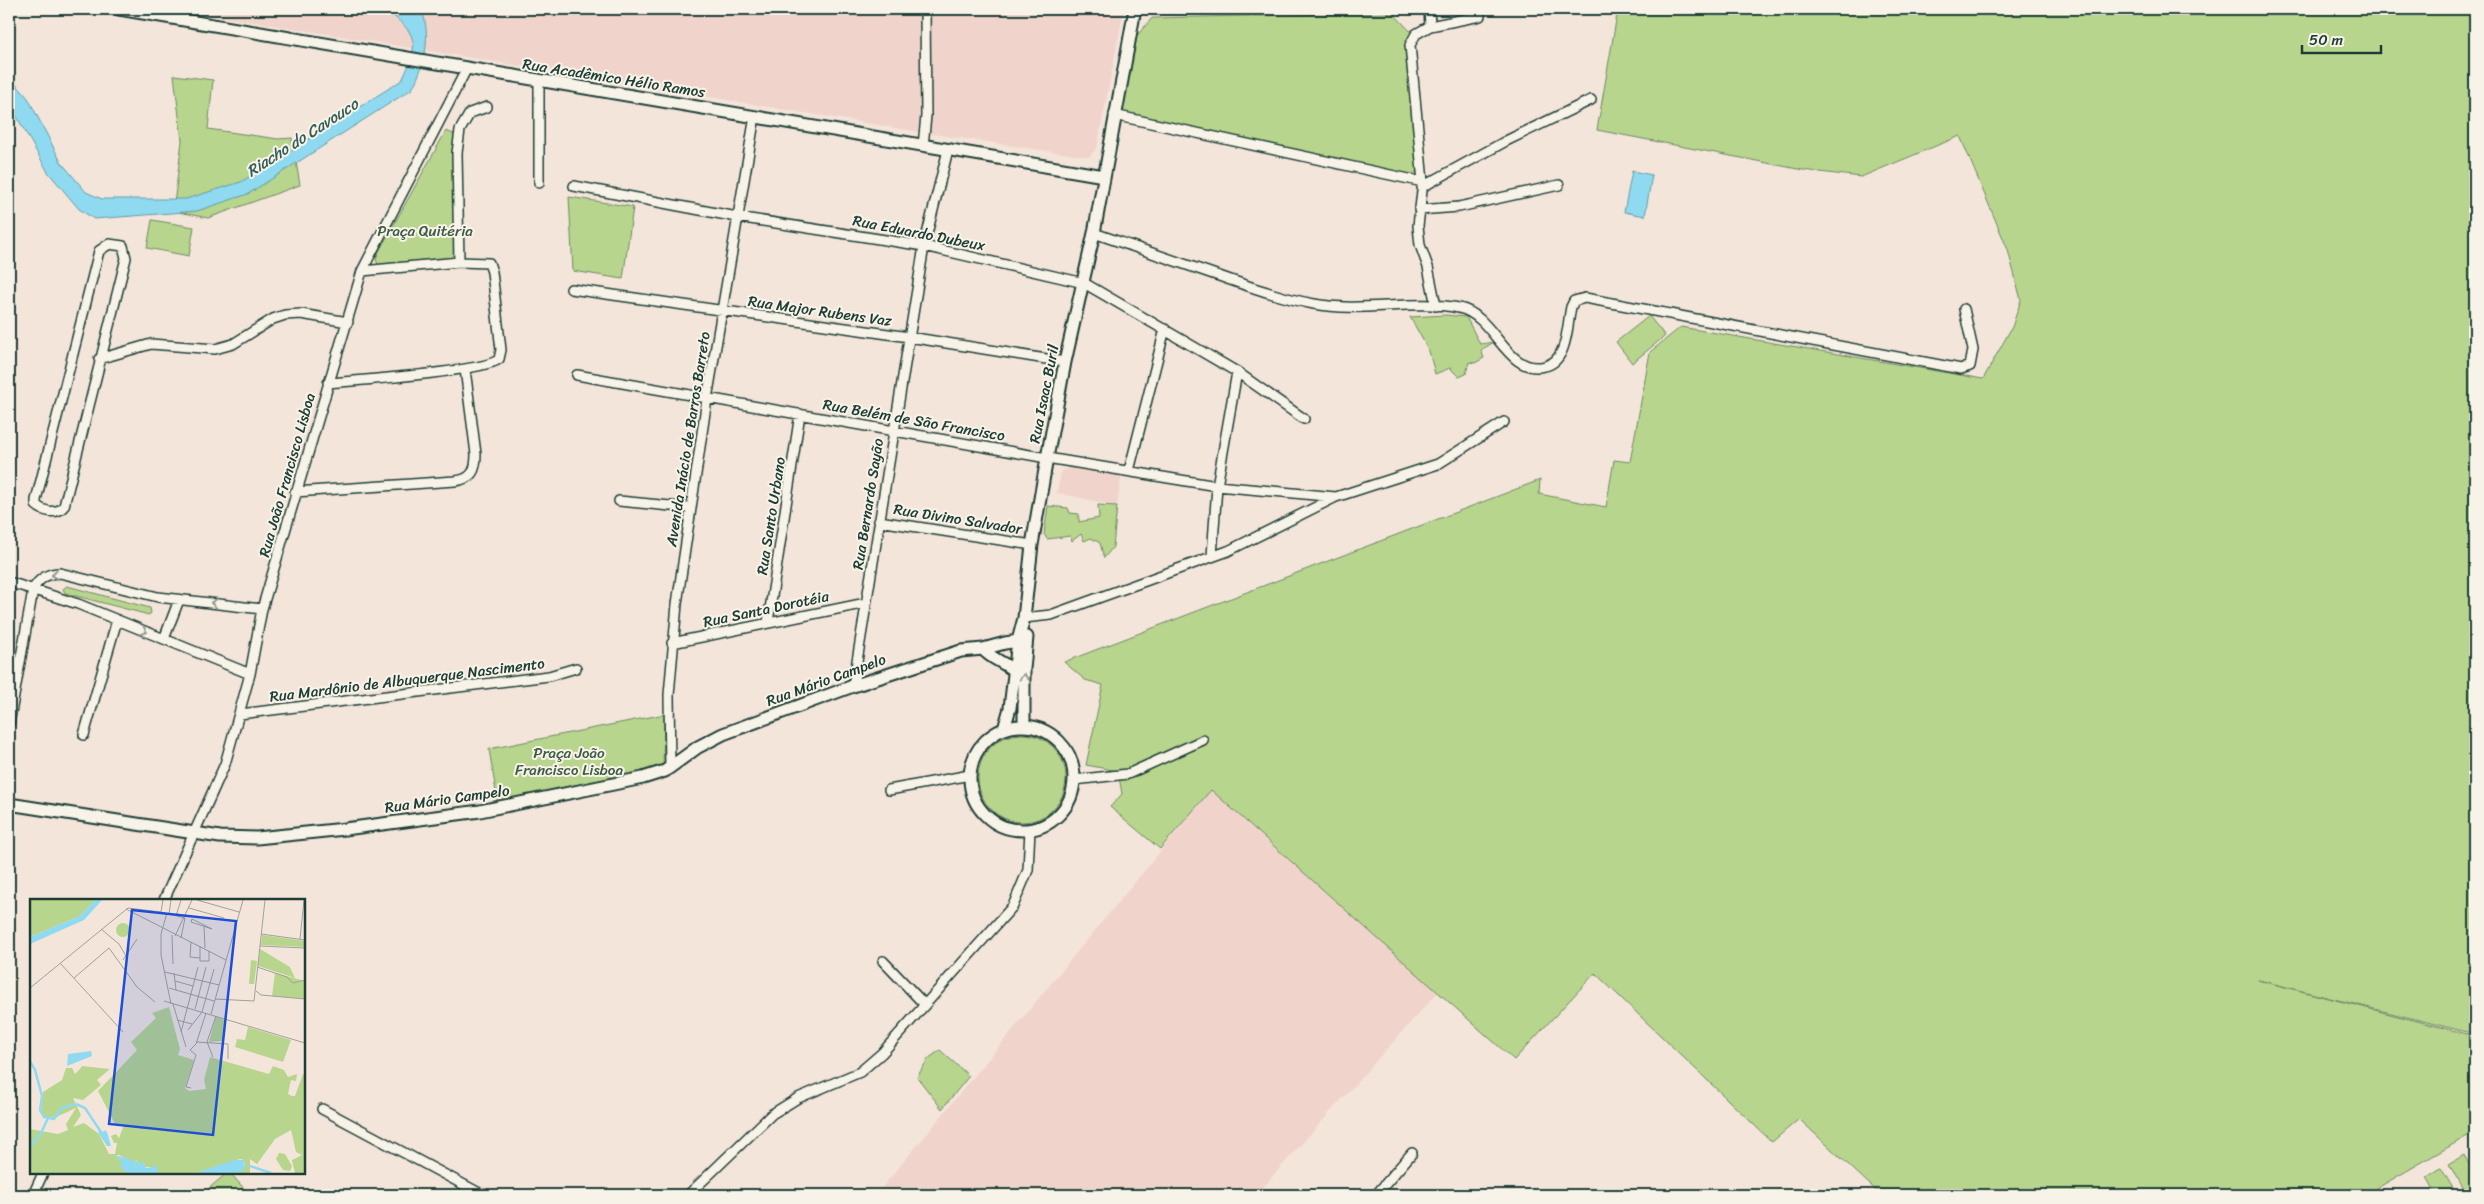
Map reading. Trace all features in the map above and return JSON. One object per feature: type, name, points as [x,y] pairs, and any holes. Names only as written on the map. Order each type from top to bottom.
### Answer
[{"type":"main road","name":"Rua Acadêmico Hélio Ramos","points":[[120,9],[1104,176]]},
{"type":"main road","name":"Rua Isaac Buril","points":[[1004,729],[1010,708],[1014,671],[1027,626],[1024,618],[1032,545],[1047,458],[1065,362],[1094,233],[1114,115],[1135,9]]},
{"type":"main road","name":"Rua Isaac Buril","points":[[1022,642],[1024,726]]},
{"type":"main road","name":"Rua Mário Campelo","points":[[9,804],[236,838],[355,828],[480,811],[620,784],[657,774],[670,768],[698,747],[723,734],[853,686],[940,657],[1022,642]]},
{"type":"main road","points":[[983,649],[989,656],[1000,660],[1014,671]]},
{"type":"main road","points":[[1024,726],[1044,731],[1060,743],[1070,760],[1074,780],[1069,800],[1057,816],[1044,824],[1030,829],[1010,828],[992,820],[978,804],[971,786],[970,776],[974,760],[980,747],[987,739],[1004,729],[1024,726]]},
{"type":"street","points":[[924,146],[926,116],[925,9]]},
{"type":"street","points":[[1429,9],[1430,26]]},
{"type":"street","points":[[1436,306],[1428,267],[1420,245],[1418,226],[1423,185],[1410,45],[1416,34],[1430,26],[1480,16]]},
{"type":"street","name":"Rua João Francisco Lisboa","points":[[164,899],[225,764],[250,674],[262,609],[295,492],[362,271],[467,68]]},
{"type":"street","points":[[539,81],[539,182]]},
{"type":"street","points":[[1114,115],[1423,185],[1506,141],[1591,100]]},
{"type":"street","points":[[459,262],[457,153],[460,130],[470,113],[487,107]]},
{"type":"street","name":"Avenida Inácio de Barros Barreto","points":[[670,768],[669,695],[672,643],[707,399],[755,116]]},
{"type":"street","name":"Rua Bernardo Sayão","points":[[853,686],[924,246],[948,150]]},
{"type":"street","points":[[1420,210],[1459,207],[1559,185]]},
{"type":"street","name":"Rua Eduardo Dubeux","points":[[574,186],[737,217],[924,246],[1084,283],[1237,372],[1304,418]]},
{"type":"street","points":[[1094,233],[1246,285],[1316,304],[1460,308],[1470,312],[1487,325],[1521,364],[1536,367],[1553,363],[1560,356],[1571,307],[1574,302],[1585,298],[1961,369],[1970,366],[1973,357],[1964,309]]},
{"type":"street","points":[[109,244],[123,246],[126,258],[99,359],[64,506],[60,511],[55,512],[40,509],[36,506],[36,500],[99,251],[109,244]]},
{"type":"street","points":[[328,383],[494,364],[499,359],[501,350],[492,272],[489,263],[459,262],[362,271]]},
{"type":"street","name":"Rua Major Rubens Vaz","points":[[571,289],[909,336],[1065,362]]},
{"type":"street","points":[[99,359],[151,344],[215,349],[233,344],[273,319],[285,315],[301,314],[348,322]]},
{"type":"street","points":[[1129,471],[1165,329]]},
{"type":"street","points":[[295,492],[455,481],[472,475],[476,468],[476,454],[465,368]]},
{"type":"street","points":[[1024,618],[1051,615],[1212,556],[1217,486],[1237,372]]},
{"type":"street","name":"Rua Belém de São Francisco","points":[[577,375],[1217,486],[1336,497]]},
{"type":"street","name":"Rua Santo Urbano","points":[[768,622],[800,414]]},
{"type":"street","name":"Rua Belém de São Francisco","points":[[1212,556],[1228,551],[1336,497],[1438,464],[1504,422]]},
{"type":"street","points":[[619,501],[691,508]]},
{"type":"street","name":"Rua Divino Salvador","points":[[879,521],[1032,545]]},
{"type":"street","points":[[9,724],[12,692],[33,590],[35,584],[47,575],[60,573],[136,592],[179,600],[262,609]]},
{"type":"street","points":[[9,582],[78,604],[250,674]]},
{"type":"street","points":[[164,639],[179,600]]},
{"type":"street","name":"Rua Santa Dorotéia","points":[[672,643],[866,603]]},
{"type":"street","points":[[84,735],[117,620]]},
{"type":"street","name":"Rua Mardônio de Albuquerque Nascimento","points":[[240,714],[549,676],[576,668]]},
{"type":"street","points":[[1074,780],[1128,774],[1203,740]]},
{"type":"street","points":[[890,790],[970,776]]},
{"type":"street","points":[[688,1195],[772,1114],[798,1098],[849,1077],[870,1065],[1013,906],[1028,870],[1030,829]]},
{"type":"street","points":[[882,961],[925,1005]]},
{"type":"street","points":[[322,1109],[483,1195]]},
{"type":"street","points":[[1376,1195],[1412,1153]]},
{"type":"street","points":[[33,1195],[43,1174]]},
{"type":"shaded area","points":[[175,9],[1124,9],[1097,148],[1089,157],[925,133]]},
{"type":"shaded area","points":[[1073,467],[1122,474],[1117,506],[1057,493],[1061,471]]},
{"type":"shaded area","points":[[1211,790],[1438,992],[1256,1195],[876,1195]]},
{"type":"green space","points":[[1618,9],[2475,9],[2475,1034],[2258,980],[2475,1036],[2471,1134],[2365,1195],[1881,1195],[1799,1119],[1772,1142],[1595,973],[1514,1060],[1211,790],[1160,849],[1110,807],[1122,794],[1118,771],[1086,765],[1103,685],[1085,680],[1064,662],[1540,480],[1539,494],[1606,507],[1614,460],[1630,462],[1650,352],[1681,327],[1983,379],[2012,327],[2021,300],[2008,250],[1960,136],[1861,177],[1803,170],[1597,130]]},
{"type":"green space","points":[[1393,13],[1414,35],[1425,164],[1411,176],[1114,115],[1129,45],[1152,18]]},
{"type":"green space","points":[[174,75],[213,80],[208,129],[278,139],[292,138],[300,185],[208,218],[173,211],[182,141]]},
{"type":"green space","name":"Praça Quitéria","points":[[446,131],[456,135],[455,254],[446,260],[378,265],[376,259],[379,251]]},
{"type":"green space","points":[[569,197],[633,207],[623,279],[573,271]]},
{"type":"green space","points":[[152,220],[194,227],[189,256],[147,248]]},
{"type":"green space","points":[[1446,315],[1466,317],[1480,344],[1494,342],[1481,350],[1484,358],[1475,363],[1469,362],[1466,374],[1459,377],[1450,368],[1435,374],[1429,351],[1410,317]]},
{"type":"green space","points":[[1649,316],[1665,336],[1632,363],[1616,342]]},
{"type":"green space","points":[[1098,505],[1117,506],[1113,547],[1104,558],[1100,543],[1091,538],[1084,541],[1081,534],[1072,541],[1070,536],[1047,539],[1044,534],[1048,506],[1068,508],[1070,513],[1079,514],[1079,522],[1099,518]]},
{"type":"green space","points":[[67,586],[150,608],[151,613],[149,615],[65,593],[63,589]]},
{"type":"green space","name":"Praça João Francisco Lisboa","points":[[664,715],[663,769],[498,804],[489,749]]},
{"type":"green space","points":[[1013,734],[1031,734],[1047,741],[1059,753],[1066,769],[1066,787],[1059,803],[1047,815],[1031,822],[1013,822],[997,815],[985,803],[978,787],[978,769],[985,753],[997,741]]},
{"type":"green space","points":[[940,1050],[969,1076],[942,1109],[917,1077],[928,1059]]},
{"type":"green space","points":[[2464,1155],[2475,1175],[2475,1195],[2466,1195],[2449,1164]]},
{"type":"green space","points":[[2441,1168],[2457,1195],[2437,1195],[2427,1177]]},
{"type":"green space","points":[[226,1174],[231,1174],[250,1195],[201,1195]]},
{"type":"water","points":[[384,9],[421,9],[426,28],[426,49],[417,80],[412,89],[248,194],[197,211],[94,219],[79,209],[48,172],[9,103],[9,81],[15,83],[28,98],[61,162],[86,192],[102,199],[186,199],[241,182],[402,80],[412,56],[412,39],[403,25]]},
{"type":"water","points":[[1632,171],[1652,175],[1645,216],[1624,212]]},
{"type":"water label","name":"Riacho do Cavouco","points":[[302,137]]}]
